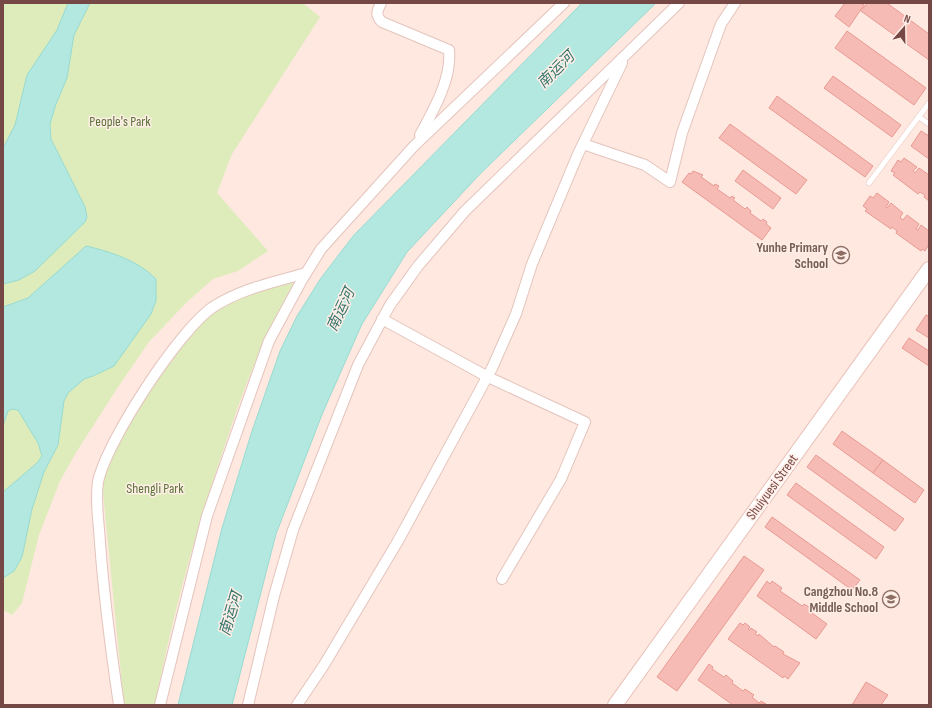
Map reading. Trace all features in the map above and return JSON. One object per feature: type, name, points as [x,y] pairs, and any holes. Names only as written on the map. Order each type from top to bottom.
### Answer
[{"type":"street","points":[[381,3],[377,12],[378,17],[382,22],[449,50],[449,63],[441,90],[414,146]]},
{"type":"street","points":[[160,705],[207,516],[269,341],[306,272],[321,249],[414,146],[564,3]]},
{"type":"street","points":[[248,705],[274,596],[293,530],[358,365],[382,319],[418,266],[465,211],[679,3]]},
{"type":"street","points":[[583,144],[646,165],[670,182],[682,133],[721,24],[735,3]]},
{"type":"street","points":[[297,705],[324,665],[398,541],[488,377],[516,314],[532,264],[583,144],[626,55]]},
{"type":"street","name":"Shuiyuesi Street","points":[[615,705],[929,269]]},
{"type":"street","points":[[119,705],[103,592],[97,501],[98,482],[104,465],[113,445],[148,385],[197,319],[233,296],[306,272]]},
{"type":"street","points":[[382,319],[488,377],[585,422],[561,479],[502,579]]},
{"type":"lane","points":[[869,183],[929,103]]},
{"type":"lane","points":[[919,117],[929,124]]},
{"type":"green space","name":"People's Park","points":[[3,3],[303,3],[320,17],[232,154],[217,193],[268,251],[238,271],[213,279],[186,303],[149,342],[77,451],[60,481],[39,535],[22,603],[12,615],[3,610]]},
{"type":"green space","name":"Shengli Park","points":[[292,281],[294,284],[254,364],[213,480],[185,575],[155,705],[124,705],[103,493],[104,474],[134,414],[179,349],[204,321],[221,308],[250,294]]},
{"type":"water","points":[[68,3],[90,3],[74,35],[67,78],[56,104],[50,124],[51,139],[85,207],[87,217],[85,222],[35,271],[19,280],[3,284],[3,148],[15,125],[27,75],[57,30]]},
{"type":"water","name":"南运河","points":[[582,3],[656,3],[480,174],[407,252],[362,324],[323,412],[276,534],[232,705],[178,705],[222,528],[252,431],[280,351],[297,316],[321,278],[354,235]]},
{"type":"water","points":[[86,246],[123,258],[149,272],[156,279],[156,301],[151,314],[114,366],[84,379],[68,393],[64,401],[58,445],[44,472],[32,509],[22,557],[14,571],[3,578],[3,492],[37,463],[42,456],[38,443],[18,410],[12,409],[8,411],[3,426],[3,307],[28,298]]},
{"type":"building","points":[[845,3],[862,3],[864,5],[849,27],[835,16]]},
{"type":"building","points":[[867,3],[887,3],[929,34],[929,60],[861,11]]},
{"type":"building","points":[[847,31],[926,88],[914,105],[835,48]]},
{"type":"building","points":[[833,76],[901,125],[892,137],[824,88]]},
{"type":"building","points":[[777,96],[873,166],[865,177],[769,108]]},
{"type":"building","points":[[730,124],[807,180],[796,194],[719,138]]},
{"type":"building","points":[[921,131],[929,136],[929,159],[911,146]]},
{"type":"building","points":[[904,158],[917,167],[913,171],[915,173],[919,168],[929,175],[929,201],[924,197],[925,195],[920,192],[918,194],[893,175],[895,173],[891,171],[898,160],[901,162]]},
{"type":"building","points":[[743,170],[781,198],[773,209],[735,181]]},
{"type":"building","points":[[693,171],[703,175],[701,177],[714,186],[715,184],[719,186],[717,189],[730,198],[732,196],[735,198],[733,200],[745,209],[747,207],[751,211],[750,213],[761,221],[763,219],[767,222],[766,224],[771,228],[762,240],[682,182],[689,173],[691,174]]},
{"type":"building","points":[[877,193],[889,202],[886,207],[887,208],[891,203],[903,213],[900,217],[903,220],[907,215],[919,224],[916,229],[918,230],[921,225],[929,231],[929,244],[925,251],[922,249],[921,251],[896,233],[897,231],[892,227],[891,229],[865,211],[867,209],[863,206],[870,196],[873,198]]},
{"type":"building","points":[[926,315],[929,316],[929,338],[916,330]]},
{"type":"building","points":[[909,338],[929,351],[929,366],[902,348]]},
{"type":"building","points":[[842,431],[883,460],[873,473],[833,444]]},
{"type":"building","points":[[816,455],[904,519],[895,531],[807,467]]},
{"type":"building","points":[[883,460],[924,490],[915,503],[873,473]]},
{"type":"building","points":[[796,483],[884,547],[876,559],[787,495]]},
{"type":"building","points":[[772,517],[860,580],[852,590],[765,527]]},
{"type":"building","points":[[744,556],[764,570],[677,691],[657,677]]},
{"type":"building","points":[[767,581],[770,584],[772,581],[782,588],[780,591],[802,606],[804,604],[814,610],[812,613],[827,624],[816,639],[757,596]]},
{"type":"building","points":[[740,623],[743,625],[745,623],[750,627],[748,629],[750,630],[751,628],[757,632],[755,634],[758,636],[759,634],[774,647],[775,646],[784,652],[783,654],[800,663],[788,679],[784,676],[783,678],[728,639]]},
{"type":"building","points":[[709,664],[713,667],[712,669],[724,677],[726,675],[733,681],[732,683],[743,691],[745,689],[754,695],[752,697],[759,703],[761,701],[766,704],[733,705],[698,680]]},
{"type":"building","points":[[866,682],[888,695],[881,705],[852,705]]},
{"type":"place","name":"Yunhe Primary School","points":[[841,255]]},
{"type":"place","name":"Cangzhou No.8 Middle School","points":[[891,599]]}]
